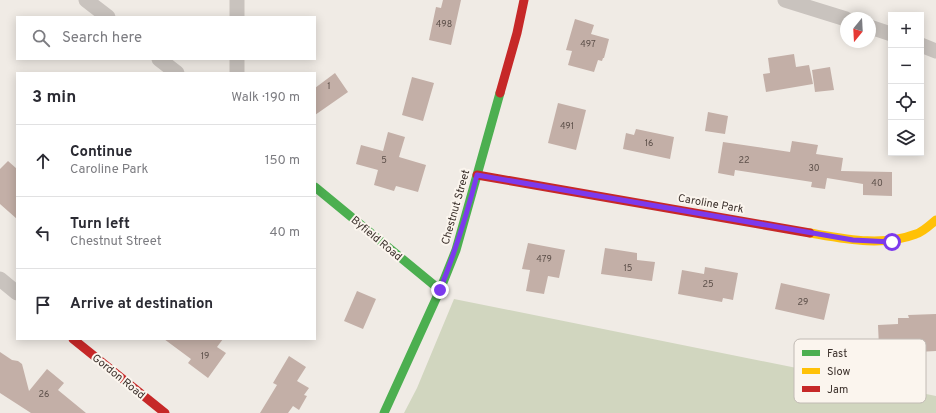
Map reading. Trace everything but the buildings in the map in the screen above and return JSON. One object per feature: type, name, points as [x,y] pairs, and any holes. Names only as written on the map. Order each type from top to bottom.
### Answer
[{"type":"street","points":[[86,0],[107,16]]},
{"type":"street","points":[[237,16],[238,0]]},
{"type":"street","name":"Chestnut Street","points":[[384,413],[440,290],[456,250],[517,33],[524,0]]},
{"type":"street","points":[[785,0],[840,17]]},
{"type":"street","points":[[876,29],[888,33]]},
{"type":"street","points":[[924,46],[936,51]]},
{"type":"street","points":[[161,60],[176,72]]},
{"type":"street","points":[[237,60],[237,72]]},
{"type":"street","name":"Caroline Park","points":[[477,175],[853,240],[892,242],[917,234],[936,220]]},
{"type":"street","name":"Byfield Road","points":[[316,187],[440,290]]},
{"type":"street","points":[[0,278],[16,292]]},
{"type":"street","name":"Gordon Road","points":[[74,340],[165,413]]},
{"type":"green space","points":[[454,299],[794,367],[794,403],[926,403],[926,394],[936,396],[936,413],[404,413],[417,388]]},
{"type":"traffic: fast","points":[[384,413],[440,290],[456,250],[500,93]]},
{"type":"traffic: fast","points":[[316,188],[440,290]]},
{"type":"traffic: slow","points":[[810,233],[863,241],[890,240],[919,233],[936,220]]},
{"type":"traffic: jam","points":[[500,93],[517,33],[524,0]]},
{"type":"traffic: jam","points":[[477,175],[810,233]]},
{"type":"traffic: jam","points":[[74,340],[165,413]]},
{"type":"route","points":[[440,290],[456,250],[477,175],[853,240],[892,242]]}]
